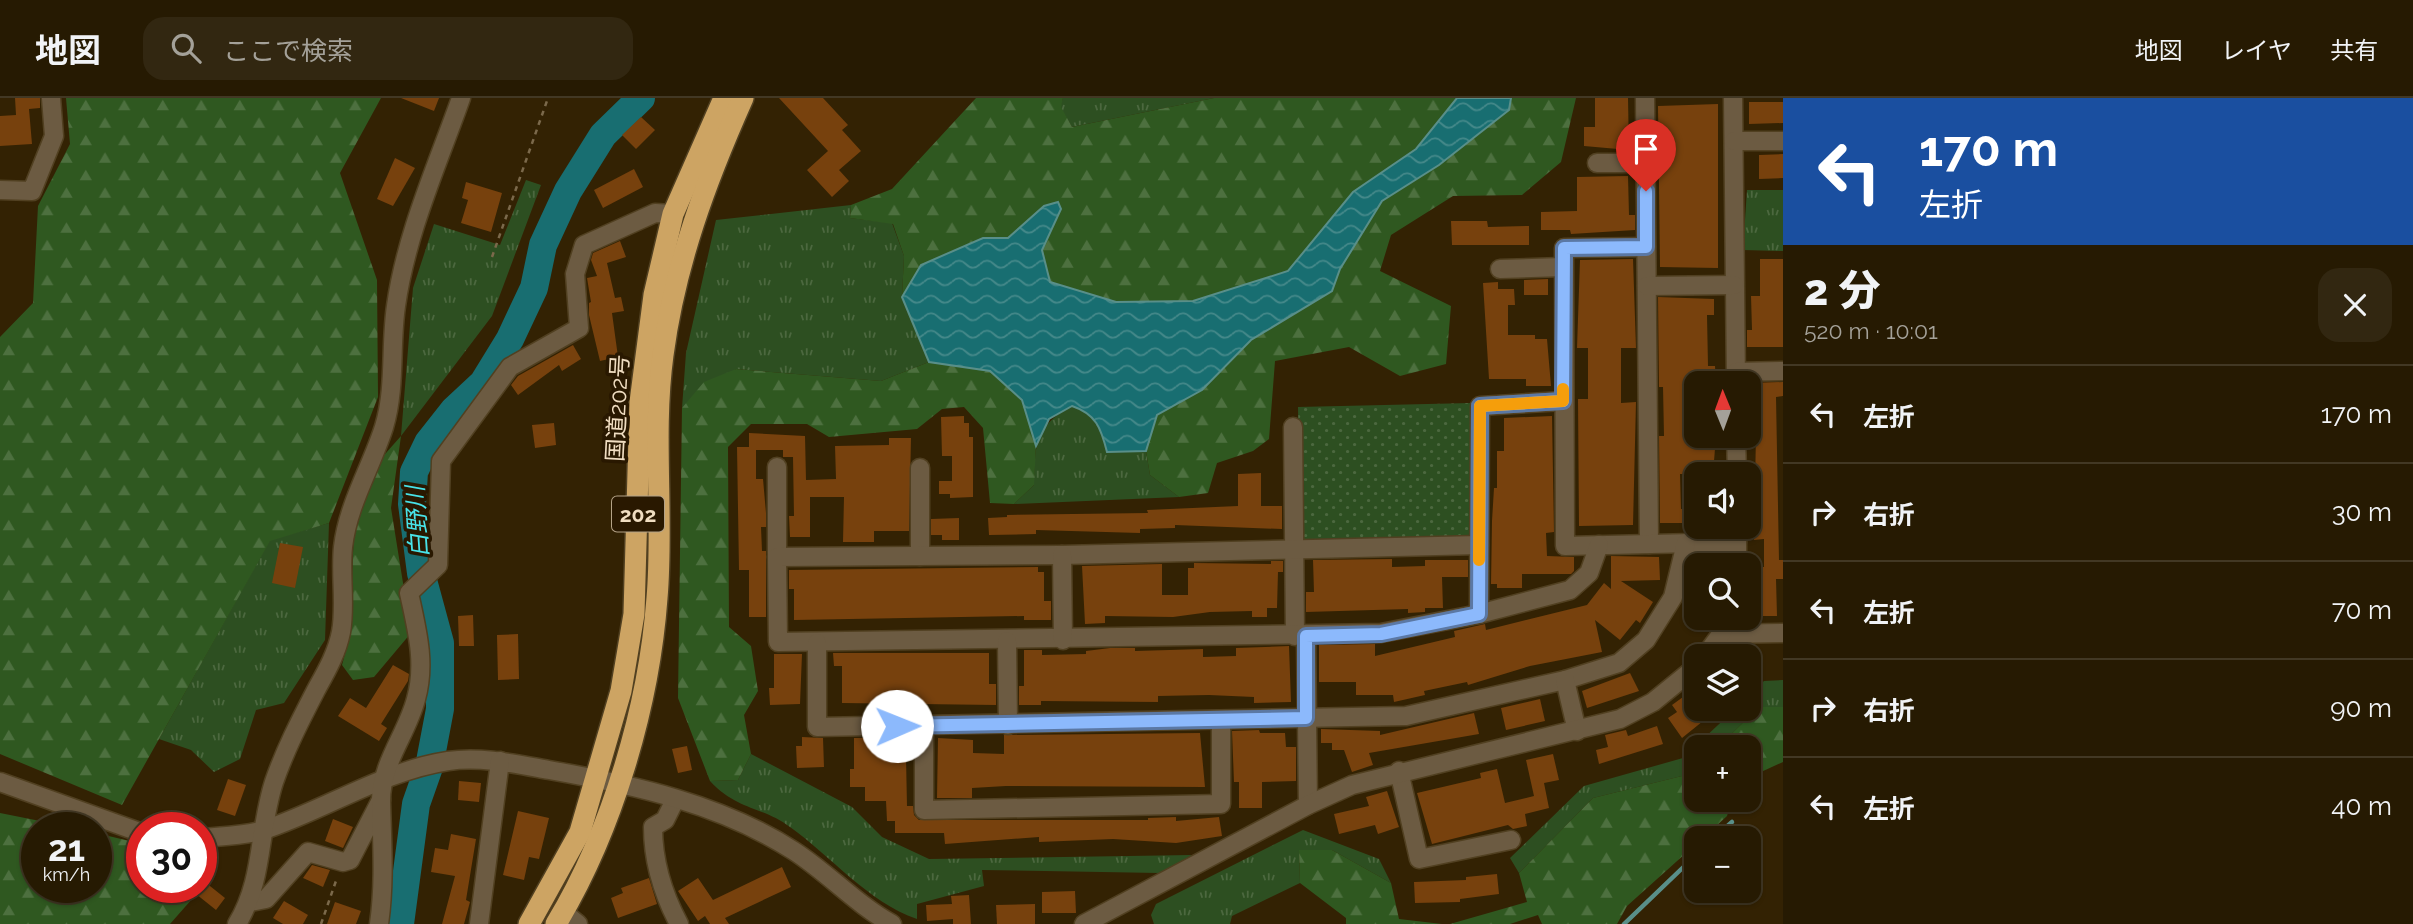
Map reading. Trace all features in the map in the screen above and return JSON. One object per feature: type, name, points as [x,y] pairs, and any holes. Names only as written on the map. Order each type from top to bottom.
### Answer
[{"type":"highway","name":"国道202号","points":[[529,924],[580,832],[621,691],[634,614],[640,402],[654,295],[673,215],[724,98]]},
{"type":"highway","name":"国道202号","points":[[565,920],[620,785],[639,708],[657,598],[660,401],[663,356],[672,300],[691,225],[743,98]]},
{"type":"street","points":[[0,190],[32,191],[54,135],[51,98]]},
{"type":"street","points":[[237,924],[250,902],[256,884],[262,830],[285,749],[333,658],[341,632],[343,546],[354,497],[384,427],[391,393],[396,306],[407,257],[461,98]]},
{"type":"street","points":[[1645,98],[1648,544]]},
{"type":"street","points":[[1734,98],[1736,371]]},
{"type":"street","points":[[1734,141],[1783,141]]},
{"type":"street","points":[[1597,163],[1646,163]]},
{"type":"street","points":[[250,902],[266,899],[308,852],[343,862],[350,860],[381,800],[390,755],[416,701],[422,658],[410,593],[438,565],[441,461],[510,367],[579,328],[575,274],[584,245],[654,213],[673,215]]},
{"type":"street","points":[[1646,247],[1564,248],[1566,546],[1686,543],[1709,539]]},
{"type":"street","points":[[1500,269],[1563,267]]},
{"type":"street","points":[[1647,286],[1734,285]]},
{"type":"street","points":[[1761,374],[1783,371]]},
{"type":"street","points":[[1479,614],[1480,406],[1563,401]]},
{"type":"street","points":[[1293,427],[1295,549],[1306,718],[1308,805]]},
{"type":"street","points":[[776,467],[778,642],[1381,634],[1479,614],[1570,590],[1589,573],[1599,545]]},
{"type":"street","points":[[920,468],[920,556]]},
{"type":"street","points":[[817,643],[817,727],[1406,716],[1565,680],[1619,663],[1646,639],[1673,597],[1686,543]]},
{"type":"street","points":[[777,557],[1062,555],[1479,545]]},
{"type":"street","points":[[1062,555],[1063,640]]},
{"type":"street","points":[[1758,630],[1783,633]]},
{"type":"street","points":[[1007,641],[1008,724]]},
{"type":"street","points":[[1084,924],[1308,805],[1352,785],[1399,771],[1620,719],[1653,702],[1684,677]]},
{"type":"street","points":[[1565,680],[1577,731]]},
{"type":"street","points":[[923,726],[924,810],[937,810],[1221,804],[1221,720]]},
{"type":"street","points":[[217,836],[262,830],[386,778],[450,761],[500,761],[597,779],[709,808],[754,827],[797,853],[892,924]]},
{"type":"street","points":[[479,924],[500,761]]},
{"type":"street","points":[[1399,771],[1419,859],[1511,840]]},
{"type":"street","points":[[0,782],[126,827]]},
{"type":"street","points":[[379,924],[384,887],[381,800]]},
{"type":"street","points":[[676,800],[665,820],[653,827],[653,848],[661,884],[679,924]]},
{"type":"path","points":[[492,257],[548,98]]},
{"type":"path","points":[[321,924],[343,862]]},
{"type":"green space","points":[[66,98],[381,98],[340,173],[377,280],[378,397],[329,523],[270,541],[122,805],[0,754],[0,337],[33,303],[38,206],[70,144]]},
{"type":"green space","points":[[976,98],[1063,98],[1061,107],[1072,127],[1214,98],[1457,98],[1416,149],[1353,192],[1288,271],[1193,301],[1116,302],[1050,282],[1042,250],[1061,209],[1044,206],[1008,238],[983,238],[921,265],[902,297],[904,256],[893,224],[850,218],[851,205],[892,189]]},
{"type":"green space","points":[[1063,98],[1214,98],[1072,127],[1060,107]]},
{"type":"green space","points":[[1511,98],[1576,98],[1561,162],[1522,195],[1453,196],[1391,235],[1380,271],[1451,306],[1446,364],[1400,376],[1349,347],[1275,361],[1269,439],[1253,451],[1217,463],[1208,493],[1179,497],[1150,475],[1146,451],[1157,415],[1202,390],[1251,340],[1332,291],[1340,269],[1382,201],[1439,165],[1509,110]]},
{"type":"green space","points":[[526,180],[541,185],[492,316],[401,436],[413,288],[434,224],[500,245]]},
{"type":"green space","points":[[1747,190],[1783,190],[1783,251],[1743,250]]},
{"type":"green space","points":[[851,205],[850,218],[892,223],[904,256],[902,297],[929,362],[881,381],[736,369],[682,408],[686,353],[716,220]]},
{"type":"green space","points":[[929,362],[990,371],[1022,400],[1036,446],[1034,485],[1014,504],[990,503],[983,428],[964,407],[942,409],[917,429],[829,437],[807,424],[751,424],[728,447],[729,627],[751,646],[758,691],[744,715],[751,754],[738,780],[710,781],[678,698],[682,408],[704,382],[736,369],[881,381]]},
{"type":"green space","points":[[1471,403],[1472,540],[1301,544],[1298,407]]},
{"type":"green space","points":[[1072,405],[1092,417],[1107,452],[1146,451],[1150,475],[1179,497],[1014,504],[1034,485],[1035,458],[1043,430]]},
{"type":"green space","points":[[401,436],[391,508],[411,633],[374,677],[353,680],[342,665],[350,635],[354,527],[378,462]]},
{"type":"green space","points":[[329,523],[325,640],[284,703],[256,710],[240,759],[214,772],[191,750],[159,739],[270,540]]},
{"type":"green space","points":[[1783,680],[1783,707],[1761,707],[1761,684],[1764,681]]},
{"type":"green space","points":[[1761,707],[1783,707],[1783,762],[1761,772],[1761,735],[1730,735],[1745,721],[1761,721]]},
{"type":"green space","points":[[1722,721],[1745,721],[1730,735],[1707,735]]},
{"type":"green space","points":[[751,754],[852,807],[882,837],[929,859],[1192,855],[1160,873],[982,870],[984,886],[917,904],[917,919],[882,902],[780,820],[730,798],[710,781],[738,780]]},
{"type":"green space","points":[[1683,758],[1684,775],[1593,798],[1519,873],[1510,858],[1584,786]]},
{"type":"green space","points":[[1684,775],[1684,812],[1728,812],[1716,826],[1684,826],[1684,855],[1627,906],[1617,924],[1542,924],[1538,915],[1510,924],[1450,924],[1527,902],[1519,873],[1593,798]]},
{"type":"green space","points":[[0,813],[21,817],[21,903],[112,903],[112,837],[126,840],[126,903],[188,903],[170,924],[0,924]]},
{"type":"green space","points":[[1303,830],[1379,859],[1391,883],[1332,850],[1299,851],[1300,883],[1232,916],[1230,924],[1154,924],[1151,915],[1156,904]]},
{"type":"green space","points":[[1299,850],[1332,850],[1391,883],[1399,919],[1442,924],[1346,924],[1346,918],[1300,883]]},
{"type":"water","points":[[1457,98],[1511,98],[1509,110],[1439,165],[1382,201],[1340,269],[1332,291],[1251,340],[1202,390],[1157,415],[1146,451],[1107,452],[1096,423],[1087,413],[1072,406],[1049,419],[1036,446],[1022,400],[990,371],[929,362],[902,297],[921,265],[983,238],[1008,238],[1044,206],[1058,202],[1061,209],[1042,250],[1050,282],[1116,302],[1193,301],[1288,271],[1353,192],[1416,149]]},
{"type":"building","points":[[15,98],[40,98],[40,108],[29,109],[32,144],[0,146],[0,116],[16,115]]},
{"type":"building","points":[[401,98],[439,98],[434,111]]},
{"type":"building","points":[[779,98],[823,98],[848,125],[842,130],[861,151],[839,170],[849,181],[832,197],[807,170],[828,151]]},
{"type":"building","points":[[1595,98],[1628,98],[1629,150],[1584,146],[1584,127],[1595,127]]},
{"type":"building","points":[[1749,102],[1783,102],[1783,123],[1749,124]]},
{"type":"building","points":[[1718,104],[1718,268],[1660,267],[1658,106]]},
{"type":"building","points":[[641,117],[655,130],[636,149],[622,135]]},
{"type":"building","points":[[1783,154],[1783,178],[1759,179],[1759,155]]},
{"type":"building","points":[[395,158],[415,168],[393,206],[377,199]]},
{"type":"building","points":[[634,169],[643,187],[603,208],[594,190]]},
{"type":"building","points":[[1628,176],[1629,215],[1635,215],[1635,230],[1571,234],[1570,230],[1541,230],[1541,212],[1577,211],[1577,177]]},
{"type":"building","points":[[466,182],[502,193],[491,232],[461,223],[468,200],[462,198]]},
{"type":"building","points":[[1451,221],[1487,221],[1488,227],[1529,226],[1529,245],[1452,245]]},
{"type":"building","points":[[620,241],[626,257],[607,263],[615,298],[621,297],[624,311],[612,313],[618,357],[600,361],[589,315],[591,302],[587,278],[597,276],[591,260],[593,253]]},
{"type":"building","points":[[1633,259],[1636,348],[1621,348],[1621,403],[1636,402],[1633,525],[1579,526],[1578,399],[1588,399],[1588,348],[1577,348],[1580,260]]},
{"type":"building","points":[[1760,259],[1783,259],[1783,347],[1747,347],[1747,330],[1752,330],[1751,296],[1760,296]]},
{"type":"building","points":[[1548,279],[1548,295],[1524,295],[1524,280]]},
{"type":"building","points":[[1498,282],[1498,289],[1514,289],[1515,305],[1508,305],[1508,335],[1535,335],[1535,339],[1547,339],[1551,386],[1526,386],[1526,379],[1489,379],[1483,283]]},
{"type":"building","points":[[1658,297],[1714,299],[1714,315],[1707,315],[1708,366],[1715,366],[1715,371],[1684,371],[1684,448],[1715,448],[1714,462],[1684,462],[1684,474],[1680,474],[1684,523],[1660,523],[1659,436],[1664,436],[1663,387],[1659,387]]},
{"type":"building","points":[[573,345],[581,359],[562,371],[559,365],[518,395],[511,385],[518,376]]},
{"type":"building","points":[[1783,382],[1783,396],[1776,397],[1779,560],[1783,560],[1783,579],[1776,579],[1777,616],[1761,616],[1764,539],[1754,540],[1761,539],[1761,462],[1755,462],[1756,448],[1761,448],[1761,383]]},
{"type":"building","points":[[964,416],[964,423],[969,423],[969,437],[973,437],[973,497],[950,498],[950,494],[939,494],[939,481],[952,481],[952,456],[942,456],[941,417]]},
{"type":"building","points":[[1552,416],[1554,532],[1546,533],[1547,556],[1574,557],[1574,571],[1571,574],[1522,574],[1522,588],[1497,588],[1497,584],[1491,584],[1492,521],[1494,488],[1497,488],[1497,451],[1504,451],[1504,418]]},
{"type":"building","points":[[554,423],[556,445],[535,448],[532,425]]},
{"type":"building","points":[[749,433],[805,436],[806,480],[836,479],[835,446],[889,445],[889,438],[911,438],[909,531],[874,531],[874,542],[843,542],[844,497],[810,497],[810,537],[790,537],[789,516],[794,516],[793,457],[783,457],[783,450],[756,450],[756,479],[763,479],[766,513],[766,527],[761,527],[762,551],[766,551],[766,617],[749,617],[749,570],[739,570],[737,447],[749,447]]},
{"type":"building","points":[[1261,473],[1261,506],[1282,506],[1282,529],[1175,525],[1175,528],[1140,529],[1140,533],[1036,530],[1036,534],[989,535],[988,518],[1007,515],[1148,513],[1147,510],[1238,506],[1238,474]]},
{"type":"building","points":[[959,518],[959,540],[942,540],[942,535],[931,535],[931,519]]},
{"type":"building","points":[[280,543],[303,547],[295,588],[272,583]]},
{"type":"building","points":[[1611,556],[1659,557],[1660,580],[1621,581],[1653,602],[1640,623],[1636,620],[1620,640],[1595,620],[1602,652],[1530,666],[1468,685],[1467,682],[1424,691],[1425,695],[1394,702],[1393,695],[1356,695],[1356,682],[1319,682],[1319,645],[1375,644],[1375,656],[1455,637],[1454,631],[1485,624],[1486,630],[1587,605],[1604,583],[1611,589]]},
{"type":"building","points":[[1392,559],[1392,567],[1425,566],[1425,560],[1468,560],[1468,577],[1442,577],[1443,608],[1425,608],[1425,612],[1408,613],[1408,609],[1306,612],[1306,592],[1314,592],[1313,560]]},
{"type":"building","points":[[1271,561],[1283,561],[1283,572],[1278,572],[1277,608],[1267,608],[1267,617],[1252,617],[1252,611],[1210,612],[1173,617],[1105,616],[1105,623],[1085,624],[1082,566],[1162,564],[1162,595],[1188,595],[1188,568],[1194,568],[1194,563],[1271,564]]},
{"type":"building","points":[[1038,567],[1038,572],[1044,572],[1044,601],[1051,601],[1051,620],[1024,620],[1024,616],[794,620],[794,589],[789,589],[789,570]]},
{"type":"building","points":[[473,615],[474,646],[459,646],[458,616]]},
{"type":"building","points":[[518,634],[519,679],[498,680],[497,635]]},
{"type":"building","points":[[1289,646],[1291,702],[1254,703],[1254,697],[1209,695],[1158,696],[1158,702],[1041,701],[1041,705],[1019,705],[1019,686],[1024,686],[1024,650],[1042,650],[1042,655],[1086,654],[1086,651],[1110,648],[1135,648],[1135,651],[1203,649],[1203,657],[1236,656],[1236,648]]},
{"type":"building","points":[[833,653],[989,653],[989,684],[996,684],[996,705],[842,703],[842,666],[834,666]]},
{"type":"building","points":[[774,654],[802,654],[800,704],[770,705],[769,688],[774,688]]},
{"type":"building","points":[[393,665],[409,674],[408,681],[381,724],[387,728],[379,741],[338,716],[350,698],[366,708]]},
{"type":"building","points":[[1630,673],[1639,691],[1587,708],[1582,691]]},
{"type":"building","points":[[1683,697],[1684,721],[1703,721],[1682,738],[1668,718],[1677,712],[1672,705]]},
{"type":"building","points":[[1540,699],[1545,721],[1506,730],[1501,708]]},
{"type":"building","points":[[1474,713],[1479,734],[1369,753],[1373,765],[1352,772],[1344,750],[1332,750],[1332,743],[1321,743],[1321,729],[1380,731],[1380,735]]},
{"type":"building","points":[[1657,726],[1663,744],[1599,764],[1596,750],[1608,747],[1605,735],[1626,730],[1628,736]]},
{"type":"building","points":[[1259,730],[1260,733],[1285,733],[1286,747],[1296,747],[1296,781],[1262,782],[1262,808],[1239,808],[1239,782],[1234,782],[1232,731]]},
{"type":"building","points":[[1200,733],[1205,787],[1006,786],[972,788],[972,798],[937,798],[938,738],[973,740],[973,753],[1004,754],[1004,735]]},
{"type":"building","points":[[802,737],[823,738],[824,767],[797,768],[796,746],[802,746]]},
{"type":"building","points":[[911,737],[912,757],[906,757],[907,806],[913,806],[914,815],[919,820],[1148,820],[1176,817],[1176,821],[1219,817],[1222,836],[1176,843],[1113,839],[1039,842],[1039,837],[945,844],[944,833],[895,833],[895,821],[887,821],[886,801],[865,801],[865,787],[850,787],[850,769],[854,769],[854,738]]},
{"type":"building","points":[[687,746],[692,770],[678,773],[672,749]]},
{"type":"building","points":[[1553,754],[1559,780],[1544,783],[1549,808],[1525,814],[1527,826],[1513,829],[1508,825],[1432,844],[1417,793],[1481,778],[1480,773],[1497,769],[1505,803],[1534,796],[1526,760]]},
{"type":"building","points":[[228,779],[246,785],[235,816],[217,810]]},
{"type":"building","points":[[459,781],[481,783],[479,802],[458,800]]},
{"type":"building","points":[[1387,791],[1399,827],[1378,834],[1375,825],[1339,834],[1334,814],[1369,806],[1366,797]]},
{"type":"building","points":[[518,811],[549,818],[539,859],[529,857],[524,880],[503,875]]},
{"type":"building","points":[[333,819],[353,827],[343,848],[325,841]]},
{"type":"building","points":[[451,834],[476,839],[466,900],[470,902],[464,924],[442,924],[455,876],[431,872],[435,848],[448,850]]},
{"type":"building","points":[[312,865],[330,870],[323,887],[303,878]]},
{"type":"building","points":[[782,867],[791,887],[725,918],[729,924],[710,924],[705,916],[698,921],[678,891],[698,878],[713,900]]},
{"type":"building","points":[[1497,874],[1499,894],[1460,899],[1460,902],[1415,903],[1414,882],[1466,880],[1466,877]]},
{"type":"building","points":[[649,878],[657,904],[618,918],[611,898],[623,893],[621,888]]},
{"type":"building","points":[[1075,891],[1076,913],[1042,913],[1042,892]]},
{"type":"building","points":[[217,892],[225,898],[216,910],[207,903],[217,903]]},
{"type":"building","points":[[969,895],[971,924],[953,924],[953,919],[927,921],[926,905],[952,904],[951,896]]},
{"type":"building","points":[[284,901],[308,915],[303,924],[283,924],[273,918]]},
{"type":"building","points":[[335,902],[361,911],[356,924],[327,924]]},
{"type":"building","points":[[1035,904],[1035,924],[997,924],[996,905]]},
{"type":"waterway","name":"白野川","points":[[400,924],[416,804],[429,767],[440,709],[440,643],[421,573],[412,504],[414,472],[428,443],[454,410],[483,383],[510,339],[534,288],[543,245],[568,191],[603,135],[641,98]]},
{"type":"waterway","points":[[1728,826],[1732,822]]},
{"type":"waterway","points":[[1624,924],[1684,866]]},
{"type":"slow traffic","points":[[1479,560],[1480,406],[1563,401],[1563,389]]},
{"type":"route","points":[[897,726],[1306,718],[1306,636],[1381,634],[1479,614],[1480,406],[1563,401],[1564,248],[1646,247],[1646,191]]}]
